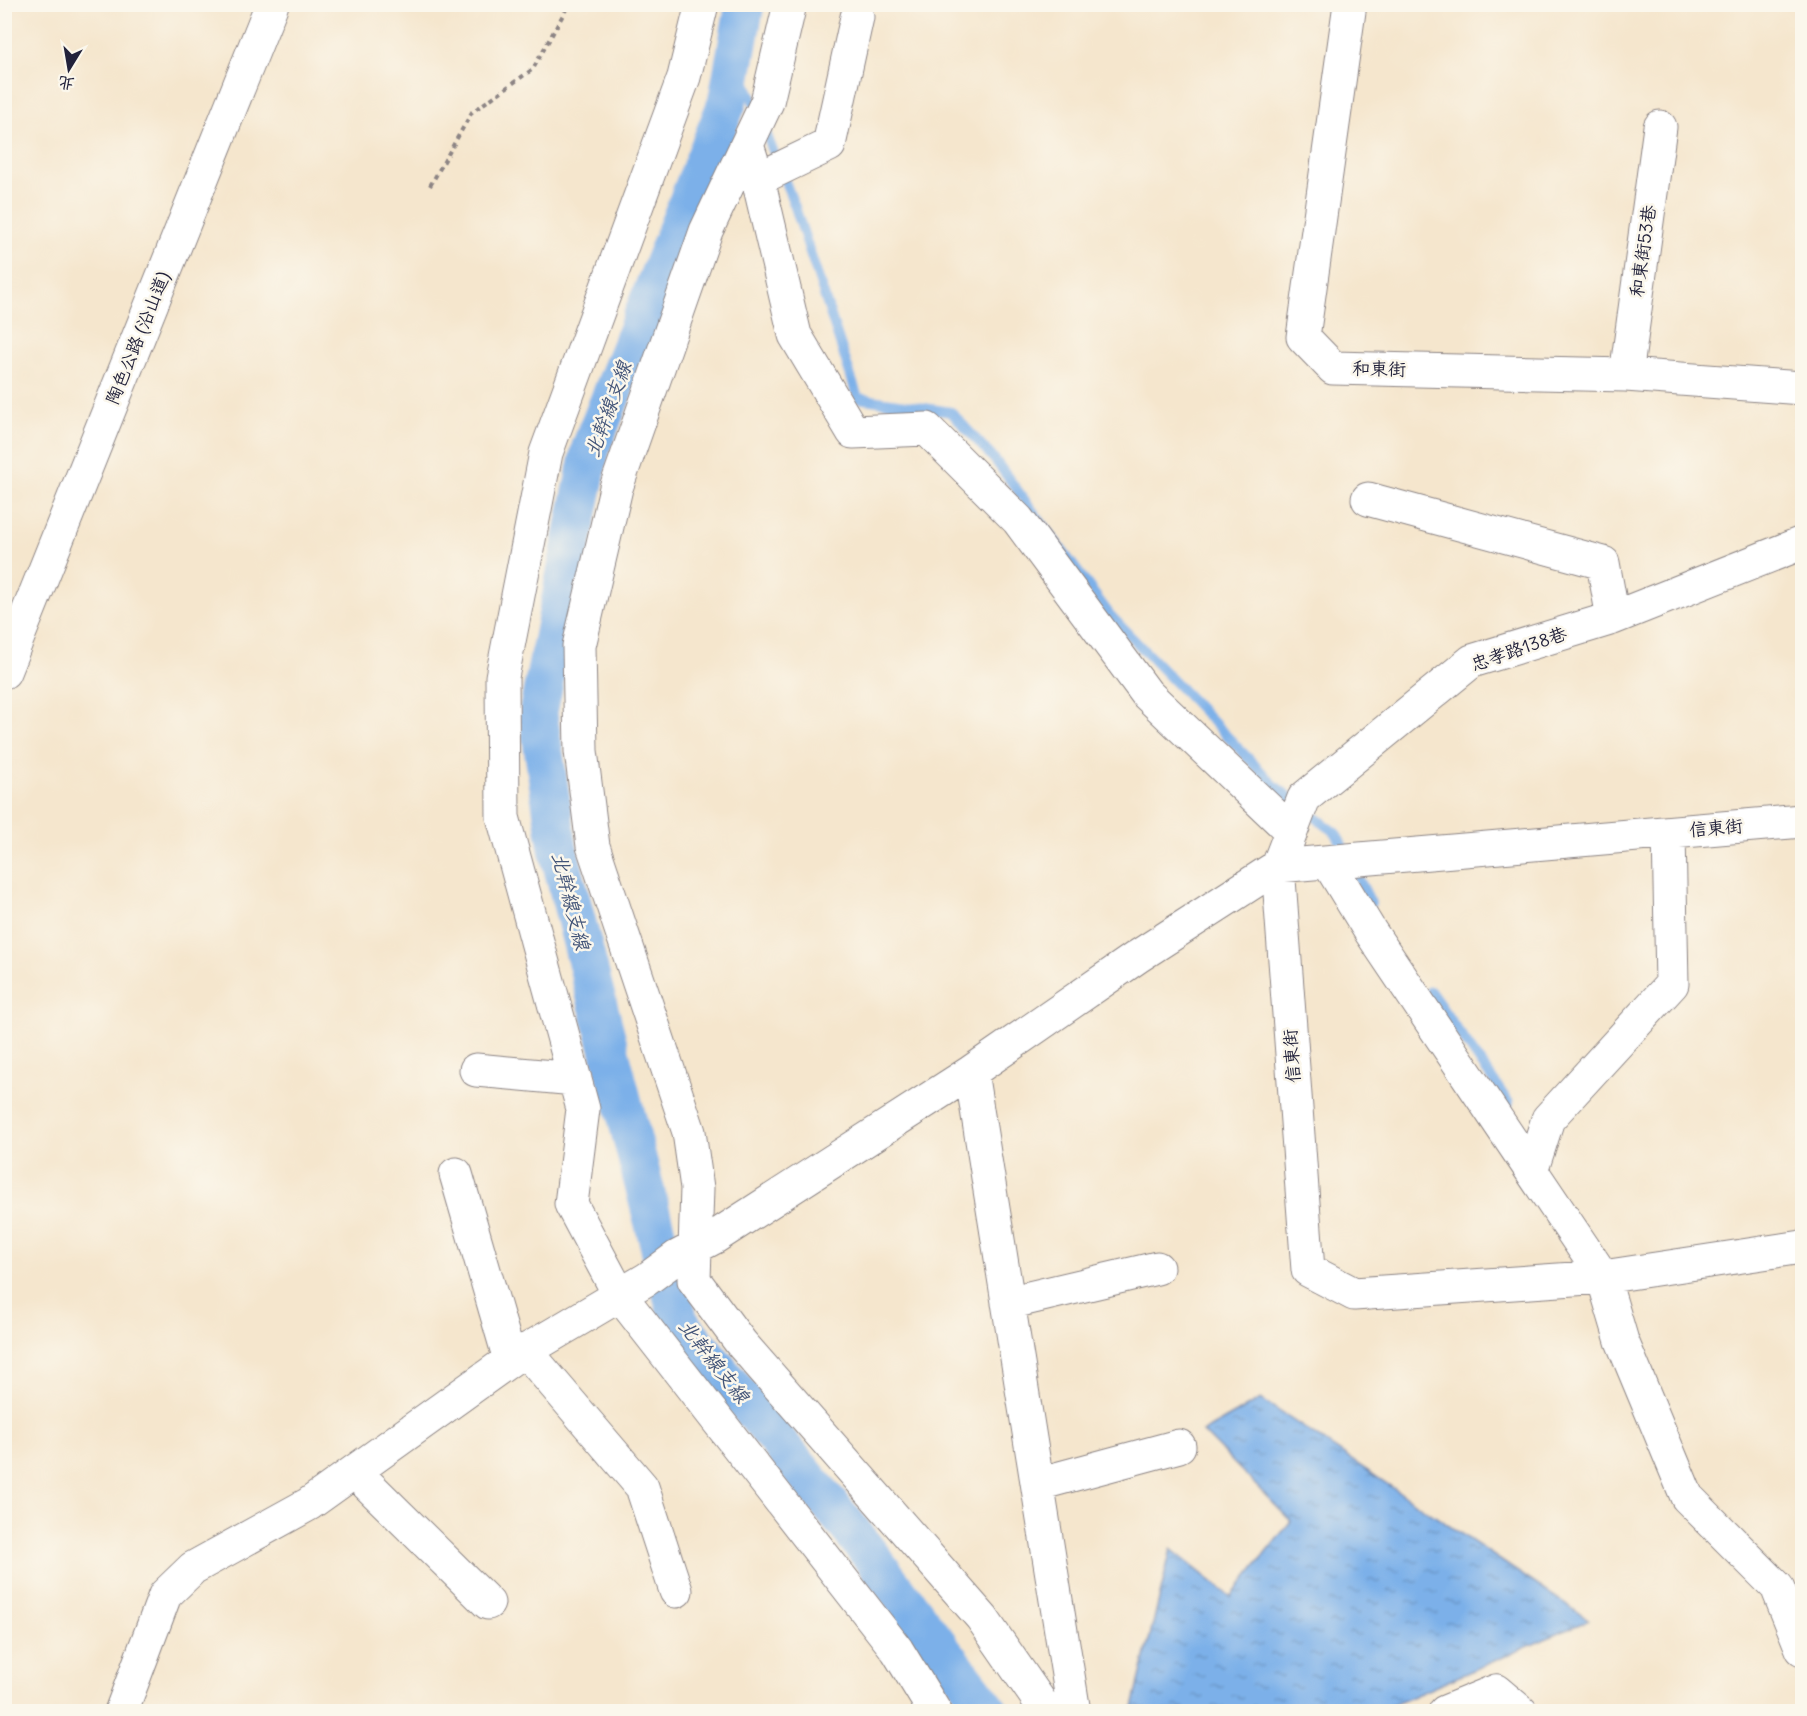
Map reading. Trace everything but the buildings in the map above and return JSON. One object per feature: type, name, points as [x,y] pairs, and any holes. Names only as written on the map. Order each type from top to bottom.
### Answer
[{"type":"street","name":"陶色公路 (沿山道)","points":[[4,672],[272,4]]},
{"type":"street","points":[[702,4],[684,77],[546,453],[502,677],[502,817],[583,1109],[571,1204],[897,1650],[935,1712]]},
{"type":"street","points":[[790,4],[767,102],[706,231],[616,488],[579,646],[581,750],[592,846],[689,1132],[698,1188],[686,1254],[694,1280],[741,1343],[982,1618],[1047,1712]]},
{"type":"street","name":"和東街","points":[[1350,4],[1303,337],[1333,368],[1626,375],[1803,388]]},
{"type":"street","points":[[758,179],[829,145],[857,17]]},
{"type":"street","name":"和東街53巷","points":[[1626,375],[1660,127]]},
{"type":"street","points":[[747,145],[758,179],[795,335],[853,432],[927,429],[1018,520],[1147,694],[1291,831]]},
{"type":"street","points":[[1368,499],[1603,563],[1613,618]]},
{"type":"street","name":"忠孝路138巷","points":[[1278,866],[1304,798],[1472,661],[1613,618],[1803,543]]},
{"type":"street","name":"信東街","points":[[1803,820],[1278,866],[1308,1270],[1354,1294],[1603,1276],[1803,1247]]},
{"type":"street","points":[[1532,1169],[1548,1119],[1672,984],[1670,833]]},
{"type":"street","points":[[1328,862],[1370,931],[1603,1276],[1622,1341],[1687,1497],[1777,1587],[1803,1649]]},
{"type":"street","points":[[121,1712],[165,1595],[193,1568],[309,1504],[518,1355],[686,1254],[971,1072],[1137,957],[1278,866]]},
{"type":"street","points":[[476,1070],[575,1079]]},
{"type":"street","points":[[971,1072],[1074,1712]]},
{"type":"street","points":[[456,1174],[518,1355],[642,1487],[676,1591]]},
{"type":"street","points":[[1008,1303],[1157,1268]]},
{"type":"street","points":[[1038,1484],[1179,1446]]},
{"type":"street","points":[[355,1472],[488,1603]]},
{"type":"street","points":[[1445,1712],[1496,1691],[1521,1712]]},
{"type":"path","points":[[430,186],[472,112],[533,69],[569,4]]},
{"type":"water","points":[[1261,1399],[1589,1620],[1379,1711],[1132,1711],[1171,1549],[1231,1597],[1291,1521],[1203,1432]]},
{"type":"waterway","name":"北幹線支線","points":[[745,4],[727,103],[591,447],[538,713],[558,849],[679,1322],[850,1529],[990,1712]]},
{"type":"waterway","points":[[735,55],[756,108]]},
{"type":"waterway","points":[[763,125],[795,207],[858,398],[951,412],[995,460],[1110,615],[1275,786],[1336,833],[1371,903]]},
{"type":"waterway","points":[[1430,991],[1509,1103]]}]
